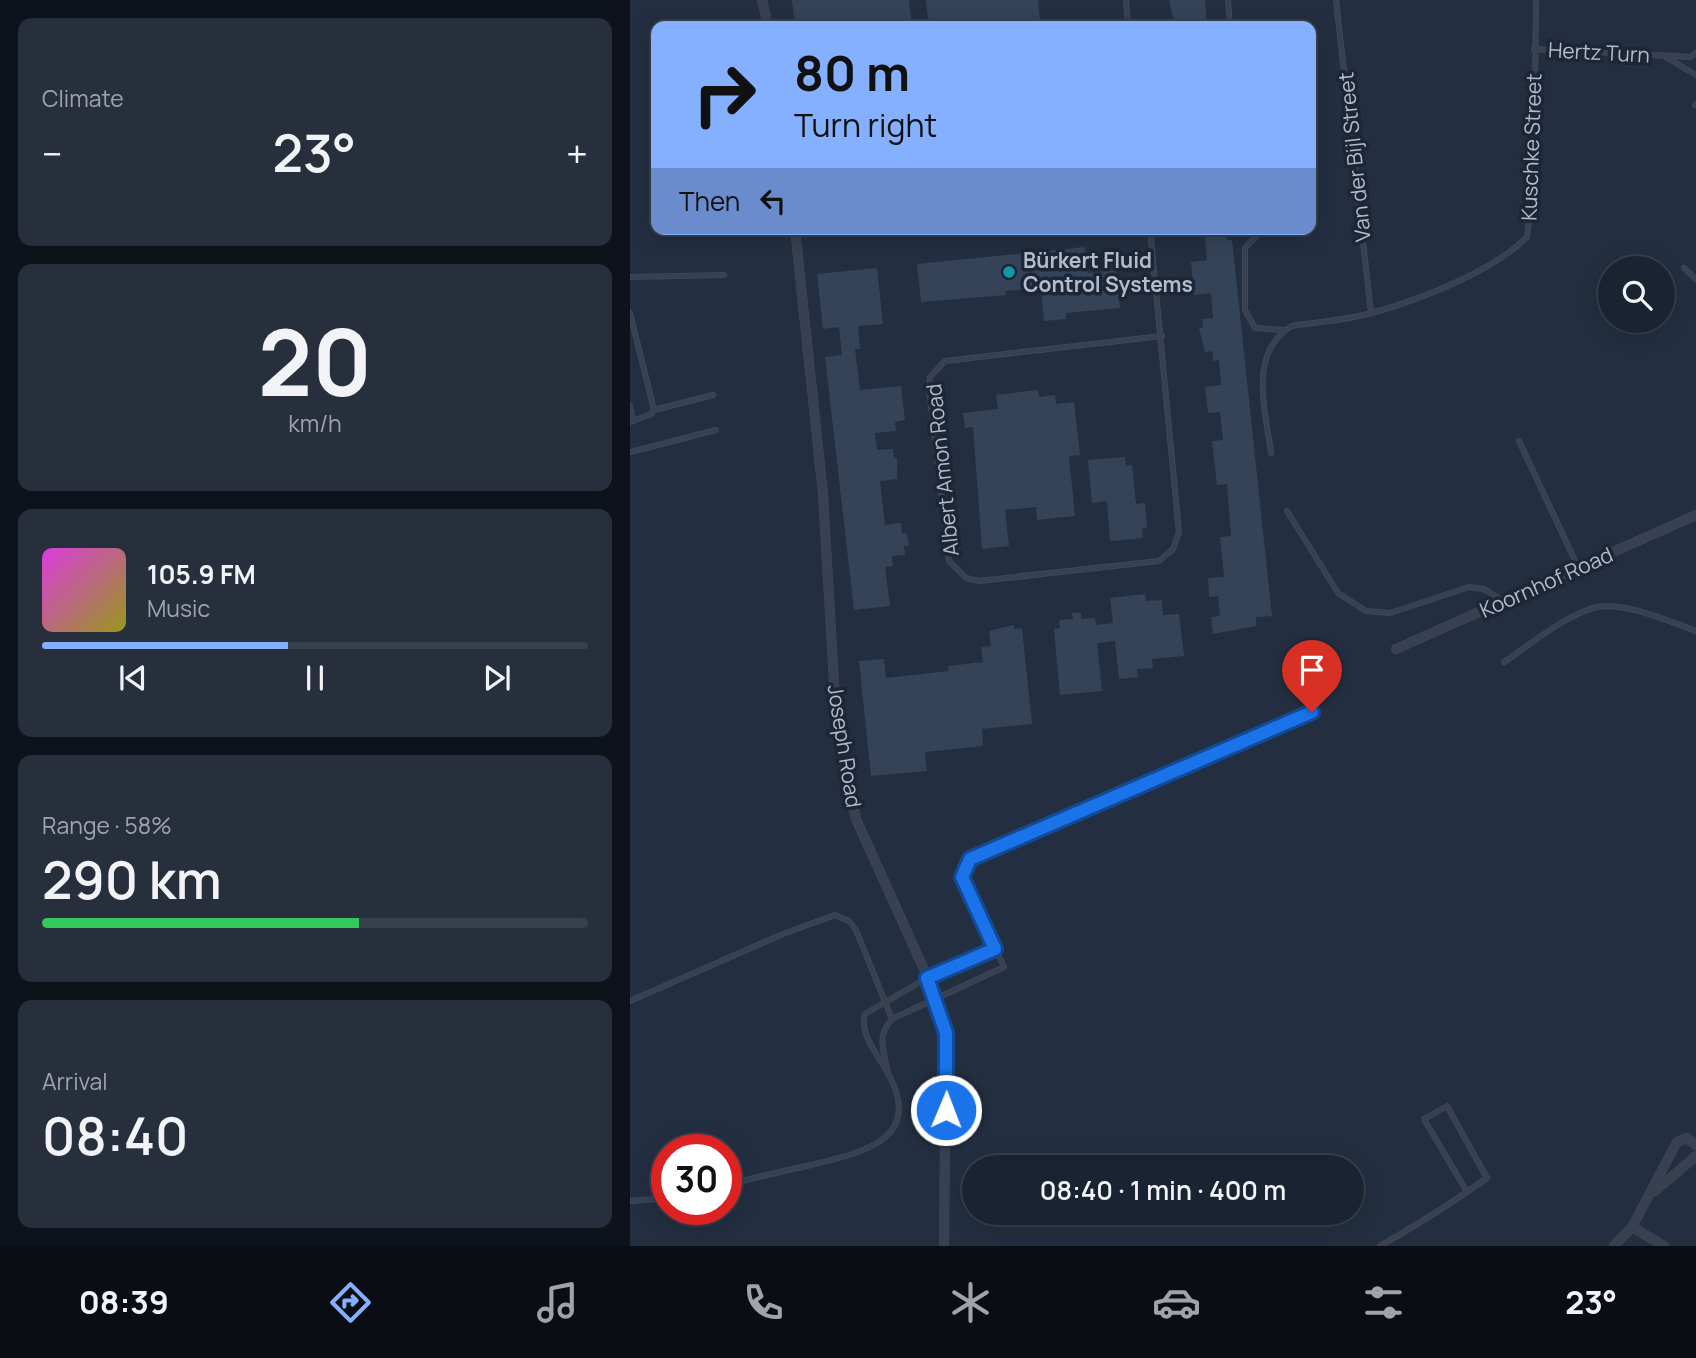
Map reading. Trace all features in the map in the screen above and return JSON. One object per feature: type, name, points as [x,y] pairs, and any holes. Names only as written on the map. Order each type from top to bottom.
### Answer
[{"type":"street","points":[[762,0],[767,21]]},
{"type":"street","name":"Joseph Road","points":[[796,235],[822,494],[836,716],[843,764],[856,818],[936,996],[946,1033],[944,1246]]},
{"type":"street","name":"Koornhof Road","points":[[1396,649],[1696,515]]},
{"type":"street","points":[[1614,1246],[1632,1227],[1677,1142],[1687,1138],[1696,1145]]},
{"type":"street","points":[[1651,1194],[1696,1156]]},
{"type":"street","points":[[1632,1227],[1661,1245]]},
{"type":"lane","points":[[1126,0],[1128,21]]},
{"type":"lane","points":[[1228,0],[1230,21]]},
{"type":"lane","name":"Van der Bijl Street","points":[[1336,0],[1371,313]]},
{"type":"lane","name":"Kuschke Street","points":[[1285,330],[1292,326],[1371,313],[1452,282],[1507,253],[1527,237],[1534,183],[1536,0]]},
{"type":"lane","name":"Hertz Turn","points":[[1534,49],[1690,57],[1696,53]]},
{"type":"lane","points":[[1663,56],[1696,75]]},
{"type":"lane","name":"Albert Amon Road","points":[[1151,235],[1161,336],[1179,532],[1173,549],[1159,561],[1026,578],[979,581],[966,579],[955,571],[949,561],[929,388],[936,367],[945,361],[1161,336]]},
{"type":"lane","points":[[1258,235],[1245,248],[1245,310],[1255,328],[1285,330]]},
{"type":"lane","points":[[1684,268],[1696,279]]},
{"type":"lane","points":[[630,278],[724,275]]},
{"type":"lane","points":[[630,313],[654,410]]},
{"type":"lane","points":[[1271,453],[1262,374],[1269,350],[1285,330]]},
{"type":"lane","points":[[630,406],[631,422],[651,414],[654,410],[713,394]]},
{"type":"lane","points":[[630,452],[716,430]]},
{"type":"lane","points":[[1519,441],[1579,567]]},
{"type":"lane","points":[[1287,511],[1338,593],[1366,611],[1390,613],[1469,587],[1484,589],[1503,601]]},
{"type":"lane","points":[[1504,662],[1569,619],[1597,607],[1617,607],[1696,631]]},
{"type":"lane","points":[[888,1073],[880,1038],[892,1018],[1004,967],[962,877],[970,859],[1312,712]]},
{"type":"lane","points":[[630,1001],[783,934],[835,915],[849,921],[856,930],[883,1002],[892,1018]]},
{"type":"lane","points":[[742,1181],[855,1154],[879,1144],[893,1130],[899,1112],[897,1091],[867,1036],[863,1022],[865,1014],[927,978],[995,949]]},
{"type":"lane","points":[[1380,1246],[1466,1192],[1487,1178],[1447,1106],[1424,1119],[1466,1192]]},
{"type":"lane","points":[[630,1201],[651,1199]]},
{"type":"building","points":[[792,0],[909,0],[911,21],[794,21]]},
{"type":"building","points":[[926,0],[1038,0],[1040,21],[928,21]]},
{"type":"building","points":[[1169,0],[1205,0],[1207,21],[1174,21]]},
{"type":"building","points":[[1205,235],[1227,235],[1227,240],[1232,240],[1272,616],[1256,617],[1256,626],[1213,634],[1211,617],[1220,616],[1218,596],[1209,597],[1208,578],[1224,577],[1220,537],[1231,536],[1227,484],[1217,485],[1212,441],[1223,440],[1220,412],[1208,413],[1205,387],[1221,385],[1219,360],[1213,361],[1212,351],[1205,352],[1199,328],[1203,328],[1202,319],[1213,318],[1211,293],[1194,295],[1191,262],[1207,260]]},
{"type":"building","points":[[1085,247],[1088,273],[1116,270],[1120,308],[1066,313],[1066,319],[1044,321],[1041,288],[1005,291],[1006,295],[921,302],[917,264]]},
{"type":"building","points":[[877,268],[883,324],[858,326],[860,349],[855,349],[860,390],[901,386],[905,420],[895,422],[896,431],[875,433],[877,450],[893,449],[894,458],[897,458],[897,479],[880,481],[885,525],[901,523],[902,534],[907,533],[909,546],[904,546],[905,555],[892,556],[893,566],[885,567],[890,606],[854,610],[825,357],[842,355],[839,327],[823,329],[817,274]]},
{"type":"building","points":[[1038,390],[1039,397],[1055,395],[1056,404],[1074,402],[1080,455],[1069,456],[1075,516],[1037,520],[1036,507],[1005,510],[1009,546],[982,549],[973,427],[965,428],[963,413],[998,409],[996,395]]},
{"type":"building","points":[[1125,457],[1126,466],[1132,465],[1136,504],[1145,503],[1147,528],[1142,528],[1143,538],[1110,541],[1107,501],[1092,503],[1088,460]]},
{"type":"building","points":[[1145,594],[1146,601],[1162,600],[1163,615],[1179,614],[1184,656],[1152,659],[1153,668],[1137,669],[1138,677],[1119,679],[1115,641],[1097,643],[1102,691],[1060,695],[1054,629],[1060,628],[1059,620],[1073,619],[1072,613],[1081,613],[1082,619],[1095,618],[1096,625],[1113,623],[1110,598]]},
{"type":"building","points":[[1014,625],[1014,629],[1022,628],[1032,724],[982,729],[983,746],[925,752],[927,771],[871,776],[859,661],[884,659],[886,678],[949,671],[948,666],[983,662],[981,647],[991,646],[989,631]]},
{"type":"place","name":"Bürkert Fluid Control Systems","points":[[1009,272]]},
{"type":"route","points":[[946,1110],[946,1033],[936,996],[927,978],[995,949],[962,877],[970,859],[1312,712]]}]
